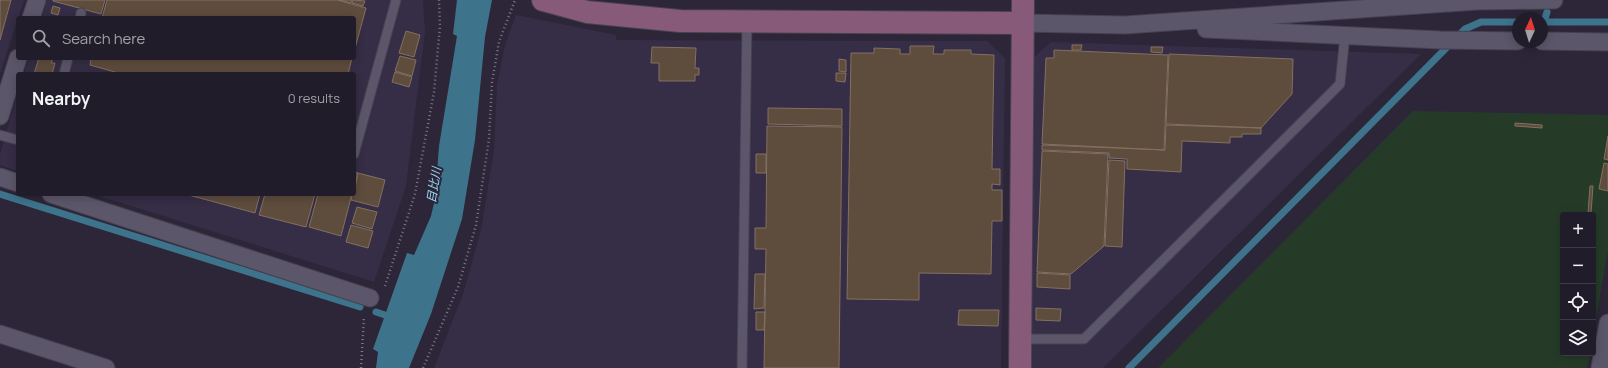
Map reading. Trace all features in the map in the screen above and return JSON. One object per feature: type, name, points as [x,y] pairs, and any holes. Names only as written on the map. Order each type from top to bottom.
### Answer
[{"type":"street","points":[[32,16],[37,0]]},
{"type":"street","points":[[544,0],[587,12],[680,21],[1125,25],[1440,40],[1512,41]]},
{"type":"street","points":[[1020,368],[1023,0]]},
{"type":"street","points":[[1125,25],[1477,1],[1554,0]]},
{"type":"street","points":[[1548,41],[1608,42]]},
{"type":"street","points":[[0,116],[17,60]]},
{"type":"street","points":[[0,177],[16,182]]},
{"type":"street","points":[[57,196],[370,298]]},
{"type":"street","points":[[1600,368],[1608,323]]},
{"type":"street","points":[[0,334],[106,368]]},
{"type":"lane","points":[[356,147],[396,0]]},
{"type":"lane","points":[[742,368],[747,22]]},
{"type":"lane","points":[[1020,339],[1084,339],[1340,84],[1345,35]]},
{"type":"lane","points":[[64,72],[68,60]]},
{"type":"lane","points":[[0,135],[16,139]]},
{"type":"path","points":[[360,368],[364,318],[370,298],[386,286],[415,194],[434,92],[440,26],[439,0]]},
{"type":"path","points":[[423,368],[458,287],[476,225],[489,139],[492,82],[499,42],[515,0]]},
{"type":"shaded area","points":[[0,0],[24,0],[19,16],[16,16],[16,25],[0,74]]},
{"type":"shaded area","points":[[47,0],[423,0],[425,32],[406,186],[374,282],[99,196],[356,196],[356,72],[25,72],[28,60],[356,60],[356,16],[43,16]]},
{"type":"shaded area","points":[[516,15],[616,35],[616,40],[987,41],[1005,58],[1001,368],[434,368],[463,294],[481,230],[494,150],[497,85],[505,45]]},
{"type":"shaded area","points":[[1051,42],[1421,54],[1103,368],[1028,368],[1033,58]]},
{"type":"shaded area","points":[[16,99],[16,170],[0,165],[0,154]]},
{"type":"green space","points":[[1413,111],[1608,115],[1608,251],[1596,318],[1596,212],[1560,212],[1560,356],[1589,356],[1587,368],[1158,368]]},
{"type":"water","points":[[457,0],[492,0],[485,37],[475,140],[462,219],[431,314],[409,368],[376,368],[378,352],[373,349],[407,253],[414,255],[431,216],[435,199],[439,146],[457,36],[453,34]]},
{"type":"building","points":[[0,0],[11,0],[0,40]]},
{"type":"building","points":[[53,0],[105,0],[101,14]]},
{"type":"building","points":[[107,0],[337,0],[366,8],[356,45],[356,16],[103,16]]},
{"type":"building","points":[[339,0],[352,0],[351,3]]},
{"type":"building","points":[[353,0],[365,1],[363,6],[352,3]]},
{"type":"building","points":[[53,6],[60,8],[58,15],[51,13]]},
{"type":"building","points":[[406,31],[420,35],[414,57],[399,53]]},
{"type":"building","points":[[1072,45],[1082,45],[1081,50],[1072,50]]},
{"type":"building","points":[[910,46],[934,46],[933,54],[944,54],[944,50],[971,50],[971,54],[994,55],[992,169],[1000,169],[1000,185],[992,184],[992,190],[1002,190],[1002,221],[992,221],[991,274],[919,273],[919,300],[847,299],[851,53],[874,53],[874,48],[900,49],[900,54],[910,54]]},
{"type":"building","points":[[652,47],[696,48],[695,68],[699,68],[699,75],[695,75],[695,81],[659,81],[659,63],[651,63]]},
{"type":"building","points":[[1151,47],[1163,47],[1162,53],[1151,52]]},
{"type":"building","points":[[1054,50],[1168,55],[1164,150],[1042,144],[1046,58],[1054,58]]},
{"type":"building","points":[[1169,54],[1293,59],[1292,94],[1261,128],[1166,124]]},
{"type":"building","points":[[400,56],[416,60],[412,76],[395,71]]},
{"type":"building","points":[[839,59],[846,60],[846,72],[839,71]]},
{"type":"building","points":[[38,60],[52,60],[51,63],[55,63],[53,72],[35,72]]},
{"type":"building","points":[[91,60],[352,60],[348,72],[115,72],[90,65]]},
{"type":"building","points":[[395,72],[412,77],[409,87],[392,82]]},
{"type":"building","points":[[836,73],[846,73],[845,82],[836,81]]},
{"type":"building","points":[[768,108],[842,109],[842,126],[768,124]]},
{"type":"building","points":[[1515,123],[1542,125],[1542,128],[1515,126]]},
{"type":"building","points":[[1166,125],[1261,128],[1261,134],[1242,134],[1242,137],[1230,137],[1230,143],[1182,141],[1181,172],[1127,169],[1127,159],[1109,158],[1109,153],[1042,150],[1042,145],[1165,150]]},
{"type":"building","points":[[767,126],[842,127],[839,368],[764,368],[766,249],[755,249],[755,228],[766,228]]},
{"type":"building","points":[[1608,136],[1608,160],[1604,159]]},
{"type":"building","points":[[1042,151],[1108,154],[1104,246],[1071,274],[1037,272]]},
{"type":"building","points":[[756,154],[766,154],[766,173],[756,173]]},
{"type":"building","points":[[1109,160],[1125,161],[1122,247],[1105,246]]},
{"type":"building","points":[[1604,163],[1608,164],[1608,191],[1599,189]]},
{"type":"building","points":[[358,173],[385,180],[378,207],[351,200],[352,196],[356,196]]},
{"type":"building","points":[[1590,186],[1593,186],[1591,212],[1588,212]]},
{"type":"building","points":[[192,196],[259,196],[255,213]]},
{"type":"building","points":[[264,196],[314,196],[306,227],[259,215]]},
{"type":"building","points":[[317,196],[351,196],[341,236],[309,227]]},
{"type":"building","points":[[357,207],[377,212],[372,229],[352,223]]},
{"type":"building","points":[[351,225],[373,231],[368,248],[346,242]]},
{"type":"building","points":[[1037,273],[1070,275],[1070,289],[1037,287]]},
{"type":"building","points":[[755,274],[765,274],[764,308],[754,309]]},
{"type":"building","points":[[1036,308],[1061,309],[1060,321],[1036,320]]},
{"type":"building","points":[[959,310],[999,310],[998,326],[958,325]]},
{"type":"building","points":[[756,312],[765,312],[764,330],[756,330]]},
{"type":"waterway","points":[[1129,368],[1465,29],[1481,22],[1512,22]]},
{"type":"waterway","points":[[1548,22],[1608,22]]},
{"type":"waterway","points":[[0,194],[360,307]]},
{"type":"waterway","points":[[376,312],[394,318]]},
{"type":"water label","name":"目比川","points":[[434,185]]}]
